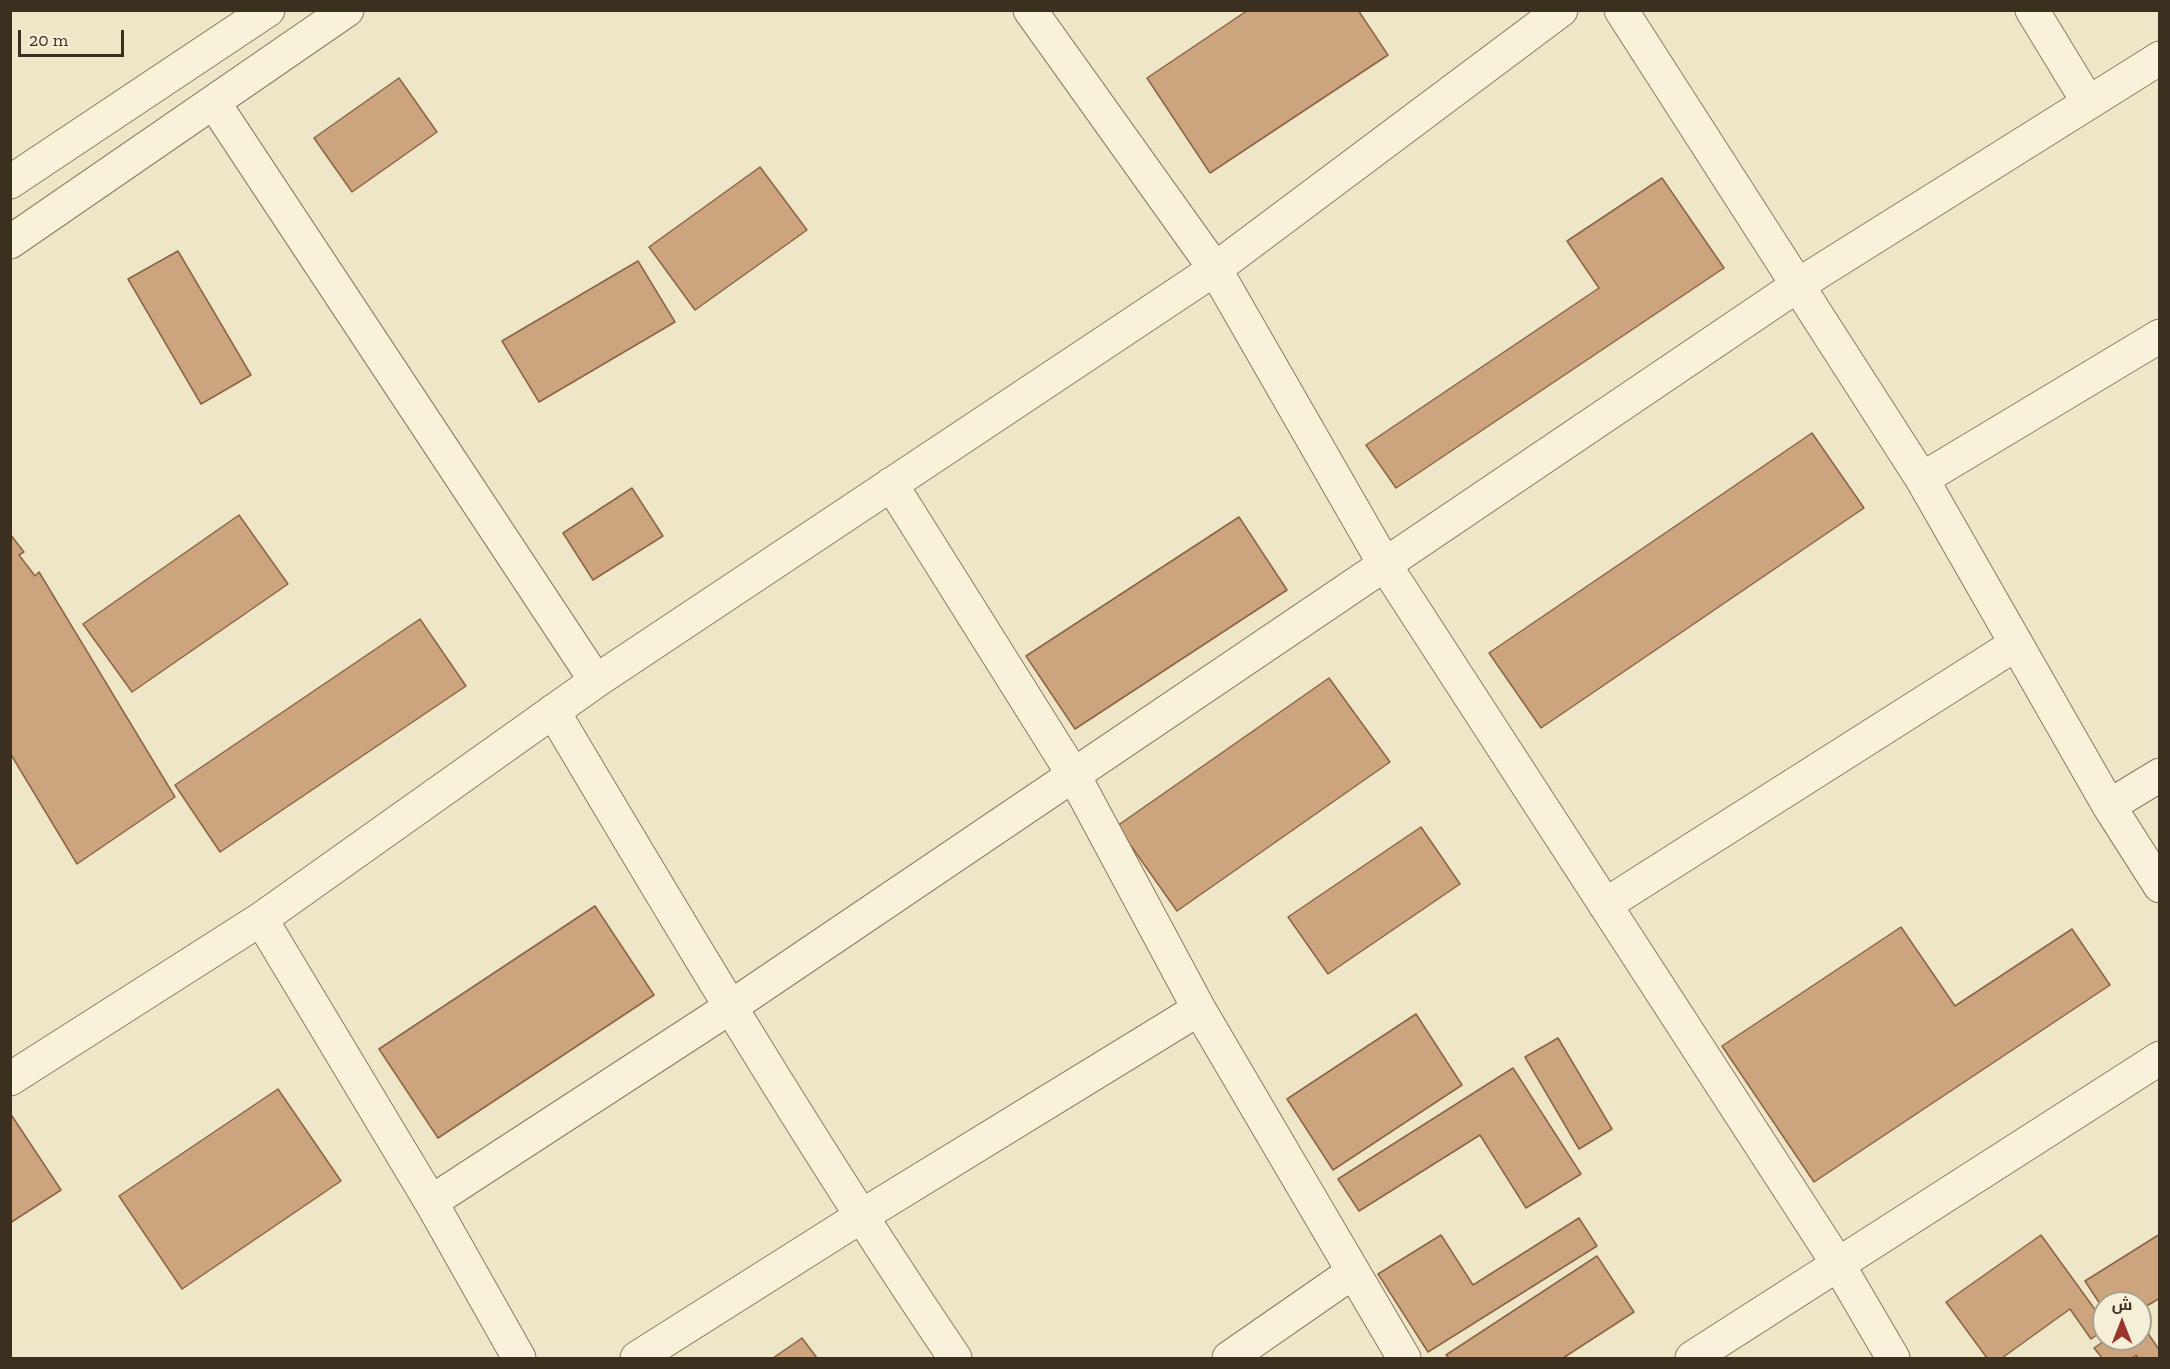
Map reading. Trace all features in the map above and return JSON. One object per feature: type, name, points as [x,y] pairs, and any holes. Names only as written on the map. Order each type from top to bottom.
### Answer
[{"type":"street","points":[[10,182],[268,10]]},
{"type":"street","points":[[10,242],[347,10]]},
{"type":"street","points":[[1030,10],[1215,269],[1385,565],[1838,1264],[1893,1359]]},
{"type":"street","points":[[10,1079],[261,919],[596,681],[1215,269],[1561,10]]},
{"type":"street","points":[[1621,10],[1922,479],[2109,807],[2160,886]]},
{"type":"street","points":[[2032,10],[2088,102]]},
{"type":"street","points":[[431,1202],[729,1008],[1798,285],[2160,58]]},
{"type":"street","points":[[214,103],[596,681]]},
{"type":"street","points":[[1922,479],[2160,336]]},
{"type":"street","points":[[891,484],[1073,774],[1199,1010],[1404,1359]]},
{"type":"street","points":[[1605,905],[2016,644]]},
{"type":"street","points":[[554,711],[729,1008],[860,1217],[955,1359]]},
{"type":"street","points":[[2109,807],[2160,775]]},
{"type":"street","points":[[261,919],[431,1202],[519,1359]]},
{"type":"street","points":[[637,1359],[860,1217],[1199,1010]]},
{"type":"street","points":[[1692,1359],[2160,1058]]},
{"type":"street","points":[[1229,1359],[1353,1272]]},
{"type":"building","points":[[1248,10],[1358,10],[1388,55],[1210,173],[1147,78]]},
{"type":"building","points":[[399,78],[437,132],[352,192],[314,138]]},
{"type":"building","points":[[760,167],[807,230],[695,310],[649,247]]},
{"type":"building","points":[[1662,178],[1724,268],[1396,488],[1366,445],[1599,288],[1567,241]]},
{"type":"building","points":[[178,251],[251,375],[201,404],[128,279]]},
{"type":"building","points":[[638,261],[675,322],[539,402],[502,341]]},
{"type":"building","points":[[1812,433],[1864,508],[1541,728],[1489,653]]},
{"type":"building","points":[[632,488],[663,536],[593,580],[563,533]]},
{"type":"building","points":[[239,515],[288,584],[132,692],[83,624]]},
{"type":"building","points":[[1239,517],[1287,590],[1075,729],[1026,656]]},
{"type":"building","points":[[10,534],[24,552],[19,555],[35,576],[39,572],[175,797],[77,864],[10,753]]},
{"type":"building","points":[[420,619],[466,686],[220,852],[175,785]]},
{"type":"building","points":[[1329,678],[1390,762],[1177,911],[1117,826]]},
{"type":"building","points":[[1421,827],[1460,884],[1328,974],[1288,917]]},
{"type":"building","points":[[595,906],[654,995],[438,1138],[379,1049]]},
{"type":"building","points":[[1901,927],[1955,1006],[2072,929],[2110,985],[1814,1182],[1722,1046]]},
{"type":"building","points":[[1416,1014],[1462,1085],[1333,1170],[1287,1099]]},
{"type":"building","points":[[1558,1038],[1612,1129],[1579,1149],[1525,1057]]},
{"type":"building","points":[[1513,1068],[1581,1174],[1526,1208],[1480,1135],[1359,1211],[1338,1179]]},
{"type":"building","points":[[278,1089],[341,1181],[182,1289],[119,1196]]},
{"type":"building","points":[[10,1113],[61,1190],[10,1223]]},
{"type":"building","points":[[1579,1218],[1597,1246],[1428,1352],[1378,1274],[1441,1235],[1473,1285]]},
{"type":"building","points":[[2160,1234],[2160,1298],[2152,1303],[2152,1291],[2092,1292],[2085,1281]]},
{"type":"building","points":[[2041,1235],[2092,1305],[2092,1338],[2070,1309],[2002,1358],[1987,1358],[1946,1302]]},
{"type":"building","points":[[1597,1256],[1634,1312],[1563,1358],[1449,1358],[1446,1355]]},
{"type":"building","points":[[802,1338],[817,1358],[773,1358]]},
{"type":"building","points":[[2152,1339],[2160,1351],[2160,1358],[2138,1358],[2136,1355],[2132,1358],[2102,1358],[2096,1351],[2152,1351]]}]
